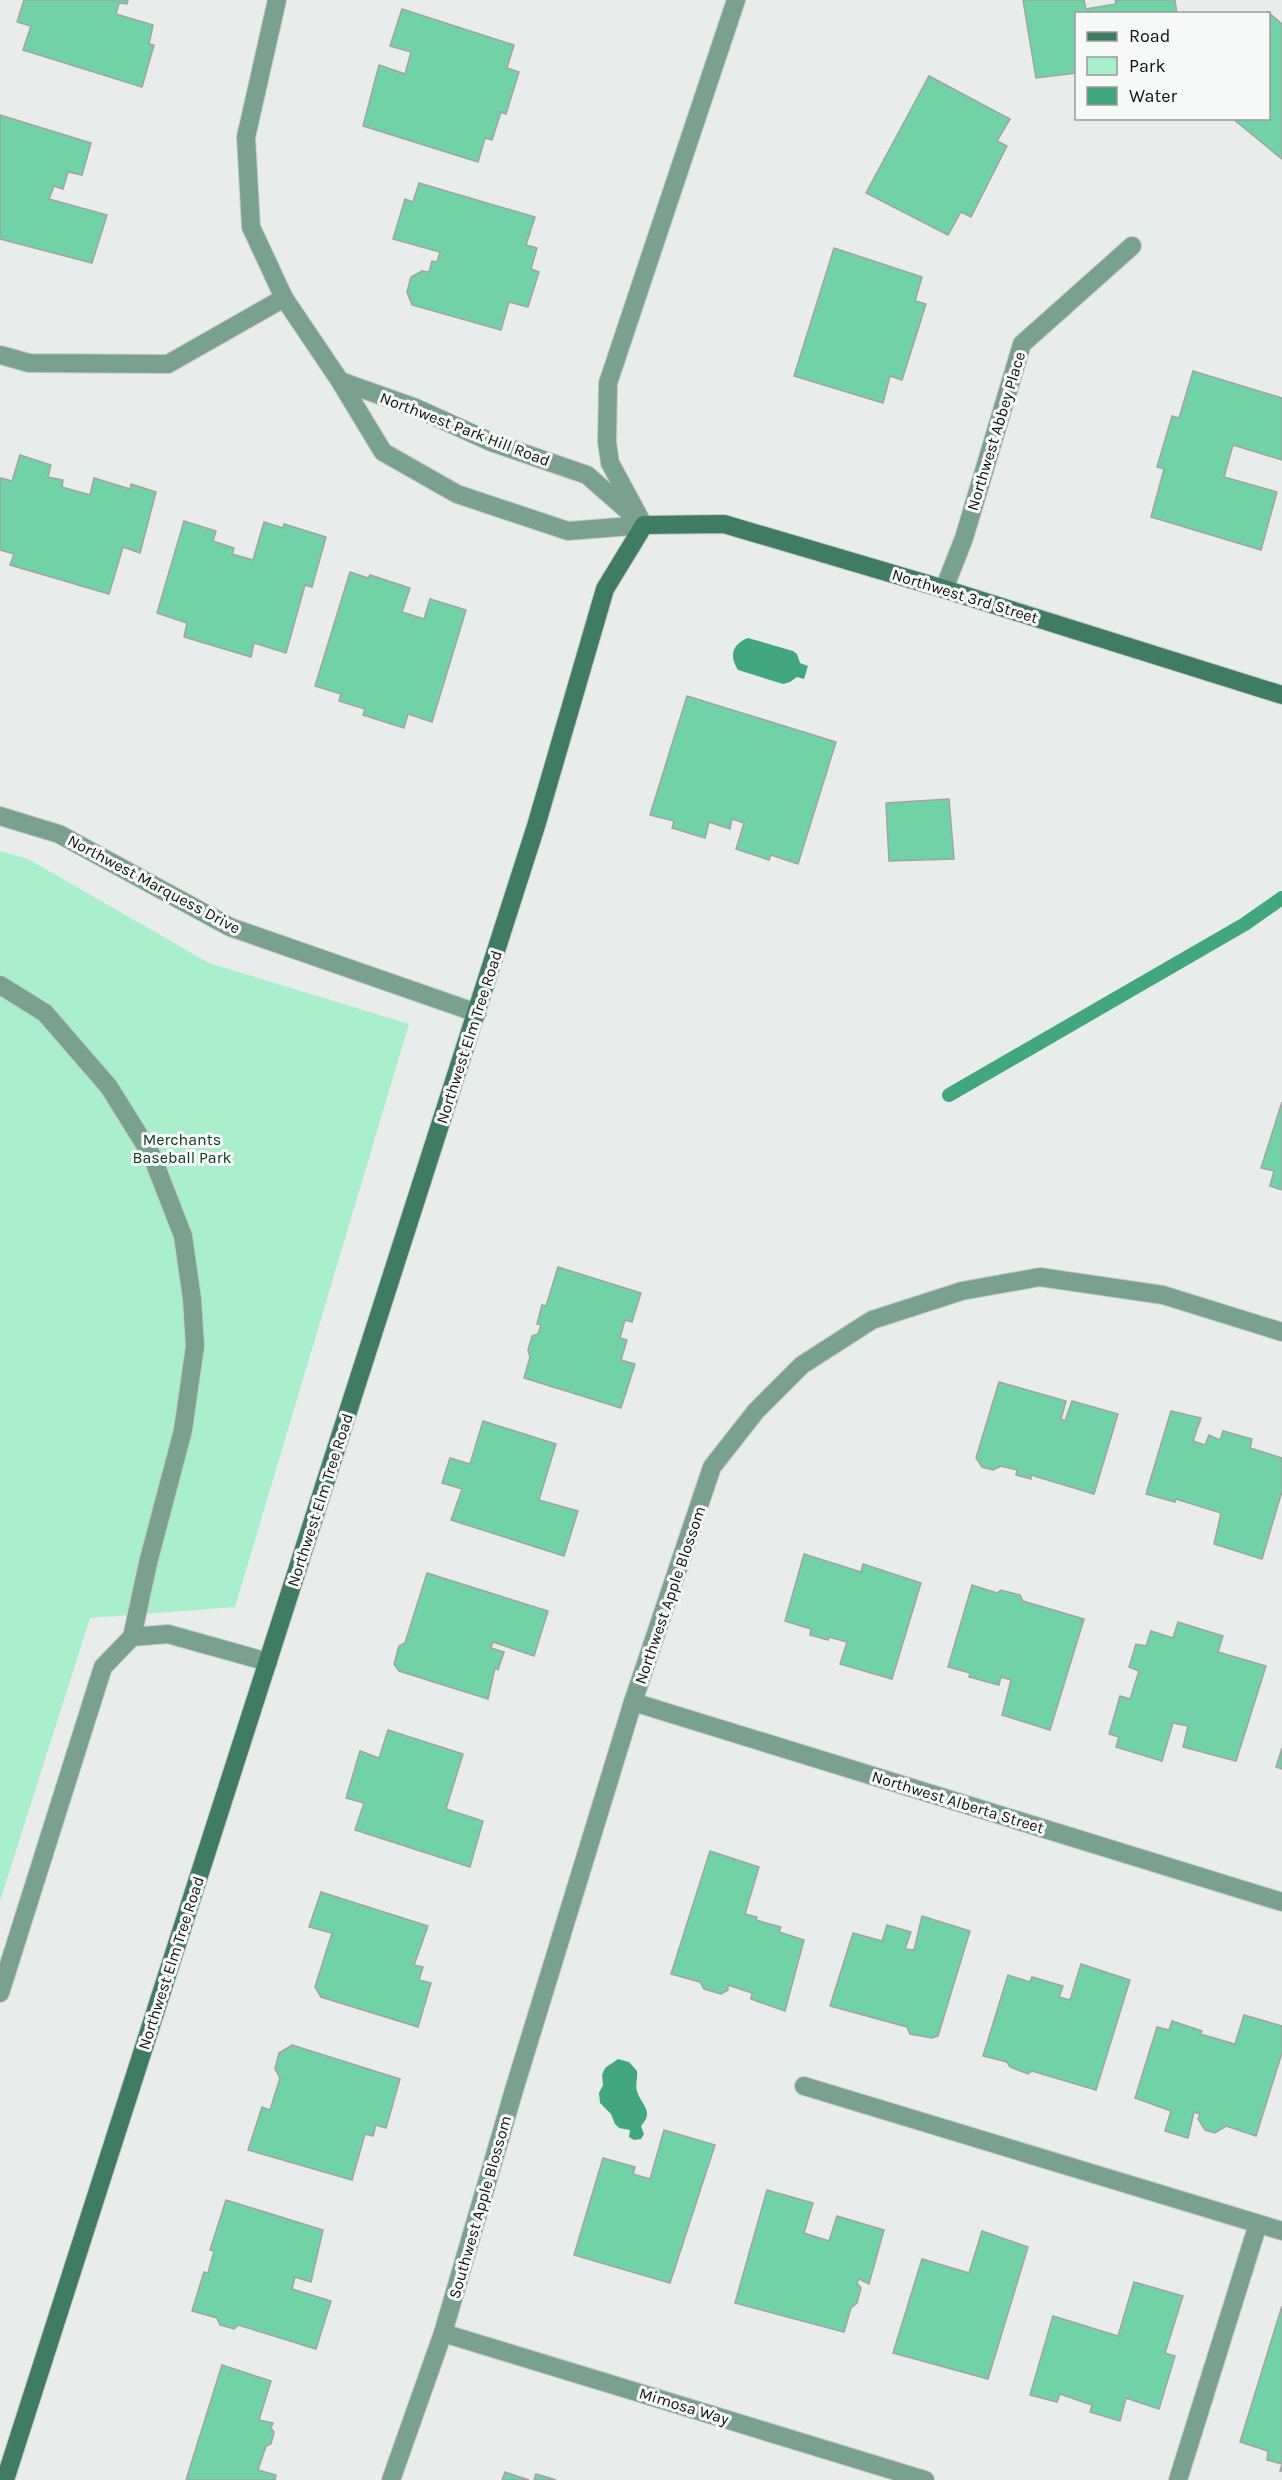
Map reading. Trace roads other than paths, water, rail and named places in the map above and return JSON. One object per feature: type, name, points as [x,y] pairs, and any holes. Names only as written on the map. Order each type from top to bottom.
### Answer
[{"type":"street","name":"Northwest Park Hill Road","points":[[277,0],[246,137],[251,227],[284,298],[340,381],[383,452],[457,494],[568,531],[644,525]]},
{"type":"street","points":[[644,525],[610,463],[607,442],[608,383],[736,0]]},
{"type":"street","name":"Northwest Abbey Place","points":[[944,589],[964,538],[1022,344],[1132,246]]},
{"type":"street","points":[[0,355],[29,363],[168,364],[284,298]]},
{"type":"street","name":"Northwest Park Hill Road","points":[[340,381],[416,408],[490,442],[587,475],[644,525]]},
{"type":"street","name":"Northwest 3rd Street","points":[[644,525],[724,524],[944,589],[1282,695]]},
{"type":"street","name":"Northwest Elm Tree Road","points":[[5,2480],[477,1013],[536,826],[605,589],[644,525]]},
{"type":"street","name":"Northwest Marquess Drive","points":[[0,816],[59,834],[230,927],[477,1013]]},
{"type":"street","points":[[0,985],[45,1013],[109,1087],[152,1156],[183,1236],[192,1299],[195,1346],[183,1430],[148,1563],[132,1637],[103,1667],[0,1993]]},
{"type":"street","name":"Northwest Apple Blossom","points":[[564,1932],[633,1702],[712,1467],[756,1411],[802,1365],[872,1320],[962,1291],[1040,1277],[1163,1295],[1282,1332]]},
{"type":"street","points":[[132,1637],[168,1634],[268,1662]]},
{"type":"street","name":"Northwest Alberta Street","points":[[633,1702],[1282,1902]]},
{"type":"street","name":"Southwest Apple Blossom","points":[[391,2480],[443,2333],[514,2090],[564,1932]]},
{"type":"street","points":[[804,2086],[1282,2231]]},
{"type":"street","points":[[1178,2480],[1258,2224]]},
{"type":"street","name":"Mimosa Way","points":[[443,2333],[925,2480]]},
{"type":"water","points":[[748,638],[793,651],[797,654],[800,663],[808,666],[804,679],[797,677],[783,684],[738,670],[733,655],[735,647]]},
{"type":"water","points":[[618,2059],[629,2062],[637,2071],[637,2091],[647,2112],[641,2126],[644,2134],[641,2139],[634,2140],[629,2137],[630,2130],[619,2128],[611,2114],[600,2103],[602,2075],[605,2068]]},
{"type":"waterway","points":[[949,1095],[1245,924],[1282,898]]},
{"type":"park label","name":"Merchants Baseball Park","points":[[182,1148]]}]
